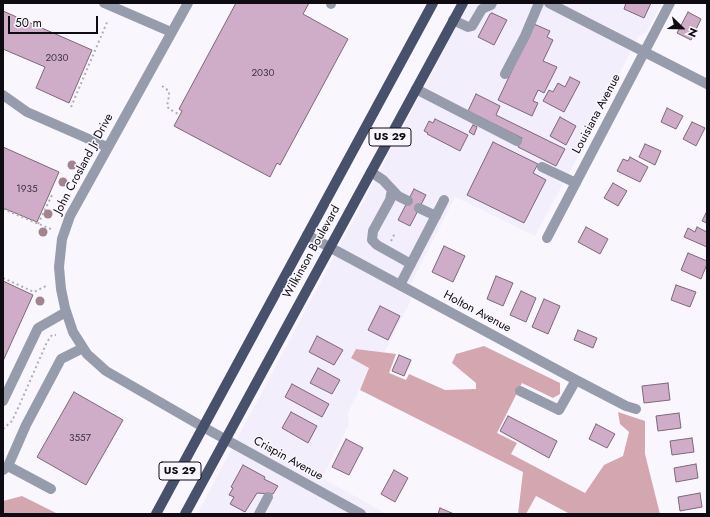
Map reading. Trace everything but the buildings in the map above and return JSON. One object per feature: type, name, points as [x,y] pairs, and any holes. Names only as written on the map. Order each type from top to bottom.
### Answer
[{"type":"main road","name":"Wilkinson Boulevard","points":[[156,514],[433,3]]},
{"type":"main road","name":"Wilkinson Boulevard","points":[[185,514],[463,3]]},
{"type":"street","points":[[104,3],[171,32]]},
{"type":"street","name":"John Crosland Jr Drive","points":[[188,3],[70,216],[62,239],[59,267],[61,289],[66,312],[73,332],[87,354],[106,371],[203,427]]},
{"type":"street","points":[[453,20],[468,27],[472,26],[482,9],[491,5],[492,3]]},
{"type":"street","points":[[505,74],[539,3]]},
{"type":"street","points":[[549,3],[707,84]]},
{"type":"street","name":"Louisiana Avenue","points":[[547,238],[670,3]]},
{"type":"street","points":[[416,89],[517,141]]},
{"type":"street","points":[[3,95],[27,112],[108,147]]},
{"type":"street","points":[[542,166],[576,183]]},
{"type":"street","points":[[371,172],[389,185],[398,196],[408,201]]},
{"type":"street","points":[[392,190],[390,200],[373,231],[372,240],[377,245],[411,264]]},
{"type":"street","points":[[400,285],[444,200]]},
{"type":"street","points":[[419,208],[436,216]]},
{"type":"street","name":"Holton Avenue","points":[[307,235],[576,380],[626,406],[636,409]]},
{"type":"street","points":[[3,401],[38,328],[66,312]]},
{"type":"street","points":[[51,490],[6,468],[26,425],[61,359],[83,348]]},
{"type":"street","points":[[520,391],[559,410],[576,380]]},
{"type":"street","name":"Crispin Avenue","points":[[203,427],[362,514]]},
{"type":"street","points":[[259,514],[268,497]]},
{"type":"path","points":[[71,107],[108,20]]},
{"type":"path","points":[[162,86],[169,91],[166,106],[180,115]]},
{"type":"path","points":[[38,224],[52,195]]},
{"type":"path","points":[[3,209],[51,229]]},
{"type":"path","points":[[3,278],[34,292],[46,286]]},
{"type":"path","points":[[3,429],[12,420],[47,342],[52,335],[56,335]]},
{"type":"shaded area","points":[[469,3],[662,3],[646,33],[638,37],[578,156],[535,236],[455,197],[411,284],[410,302],[384,353],[356,349],[351,357],[370,368],[347,415],[349,425],[322,478],[387,514],[197,514]]},
{"type":"shaded area","points":[[484,346],[560,383],[560,394],[553,398],[522,383],[497,433],[517,443],[511,454],[585,493],[604,465],[623,456],[629,432],[620,424],[618,412],[645,421],[645,454],[660,514],[570,514],[536,496],[526,514],[518,514],[523,472],[360,390],[369,368],[351,358],[356,349],[396,354],[389,373],[406,380],[409,374],[445,390],[476,389],[476,383],[452,363],[456,354]]},
{"type":"shaded area","points":[[22,496],[58,514],[3,514],[3,501]]}]
